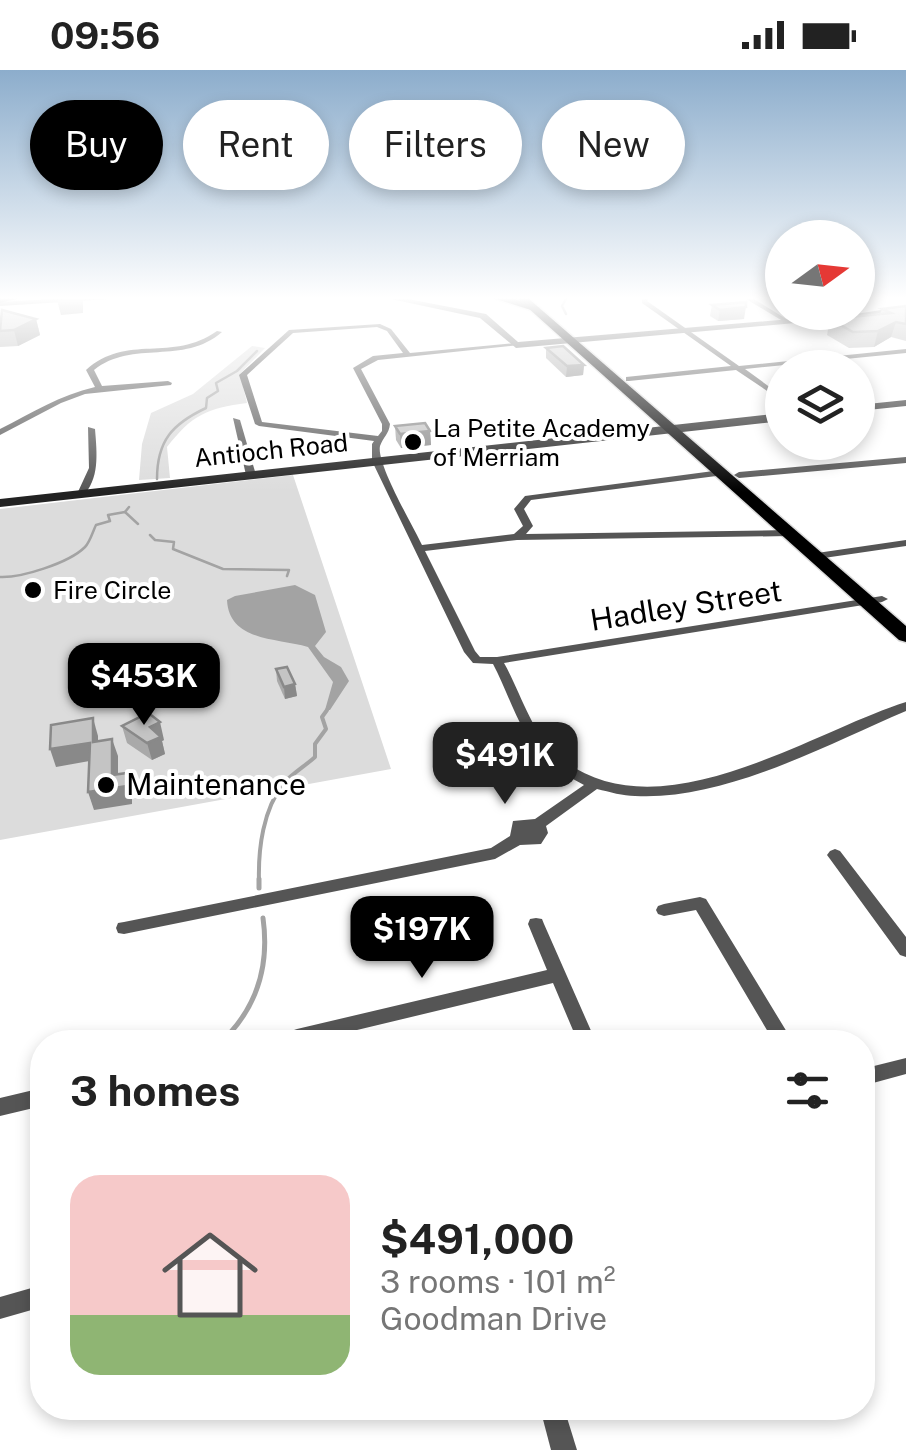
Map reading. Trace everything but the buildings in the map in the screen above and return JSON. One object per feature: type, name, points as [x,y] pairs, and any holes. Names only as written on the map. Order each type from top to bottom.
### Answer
[{"type":"highway","points":[[599,363],[678,427]]},
{"type":"highway","points":[[609,363],[875,600],[906,636]]},
{"type":"highway","points":[[602,367],[630,379]]},
{"type":"highway","points":[[730,474],[790,533],[824,555]]},
{"type":"highway","points":[[875,600],[906,620]]},
{"type":"main road","points":[[875,406],[906,403]]},
{"type":"main road","name":"Antioch Road","points":[[0,503],[765,418]]},
{"type":"street","points":[[99,363],[90,370],[99,388]]},
{"type":"street","points":[[257,363],[244,376],[259,424],[379,439]]},
{"type":"street","points":[[361,363],[358,372],[386,424],[374,451],[376,461],[470,652],[478,660],[497,661],[548,752],[564,767],[596,784],[646,791],[719,779],[778,761],[906,706]]},
{"type":"street","points":[[731,363],[765,387]]},
{"type":"street","points":[[630,379],[783,363]]},
{"type":"street","points":[[0,432],[54,400],[99,388],[154,384]]},
{"type":"street","points":[[236,420],[250,475]]},
{"type":"street","points":[[82,494],[93,468],[90,429]]},
{"type":"street","points":[[548,536],[528,526],[519,506],[534,496],[730,474],[906,460]]},
{"type":"street","points":[[516,537],[528,526]]},
{"type":"street","points":[[421,548],[516,537],[790,533]]},
{"type":"street","points":[[824,555],[906,543]]},
{"type":"street","name":"Hadley Street","points":[[497,661],[875,600]]},
{"type":"street","points":[[124,928],[495,853],[517,840],[536,840],[541,833],[538,824],[596,784]]},
{"type":"street","points":[[835,855],[906,950]]},
{"type":"street","points":[[664,910],[700,903],[777,1030]]},
{"type":"street","points":[[536,924],[581,1030]]},
{"type":"street","points":[[326,1030],[558,975]]},
{"type":"street","points":[[875,1074],[906,1066]]},
{"type":"street","points":[[0,1106],[30,1100]]},
{"type":"street","points":[[0,1308],[30,1299]]},
{"type":"street","points":[[555,1420],[564,1450]]},
{"type":"shaded area","points":[[231,363],[250,363],[240,374],[247,403],[221,407],[193,420],[167,447],[170,478],[139,480],[142,444],[151,413],[193,394]]},
{"type":"shaded area","points":[[293,475],[391,769],[0,840],[0,509]]},
{"type":"shaded area","points":[[295,585],[315,595],[326,632],[315,646],[341,667],[349,681],[330,710],[325,710],[333,682],[308,647],[257,636],[236,624],[230,614],[227,600],[235,596]]},
{"type":"waterway","points":[[157,479],[160,454],[169,435],[184,420],[206,408],[207,398],[218,391],[216,383],[245,363]]},
{"type":"waterway","points":[[125,512],[129,507]]},
{"type":"waterway","points":[[0,577],[32,572],[68,559],[87,545],[96,525],[110,521],[108,515],[125,512]]},
{"type":"waterway","points":[[125,512],[138,524]]},
{"type":"waterway","points":[[150,535],[155,540],[174,542],[173,549],[223,569],[289,570],[287,576]]},
{"type":"waterway","points":[[259,882],[261,843],[271,805],[284,783],[315,757],[315,744],[326,729],[322,717],[327,710]]},
{"type":"waterway","points":[[259,882],[259,888]]},
{"type":"waterway","points":[[233,1030],[249,1006],[260,979],[265,949],[263,918]]},
{"type":"place","name":"La Petite Academy of Merriam","points":[[413,442]]},
{"type":"place","name":"Fire Circle","points":[[33,590]]},
{"type":"place","name":"Maintenance","points":[[106,785]]}]
